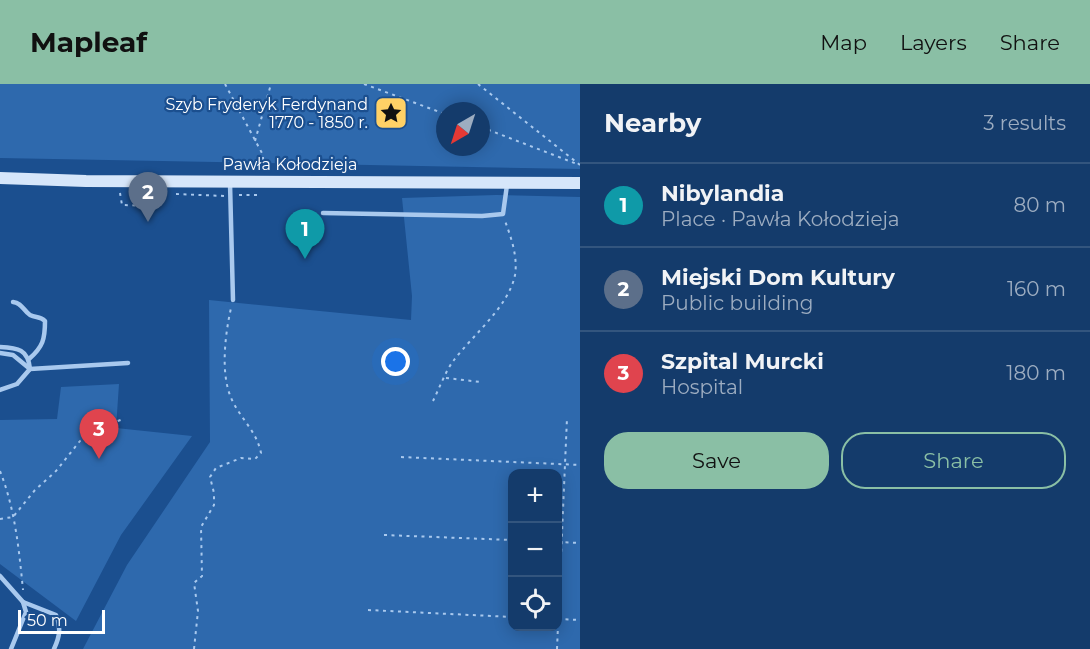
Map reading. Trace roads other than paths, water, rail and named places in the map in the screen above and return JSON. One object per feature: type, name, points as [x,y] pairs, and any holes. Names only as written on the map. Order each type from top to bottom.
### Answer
[{"type":"street","name":"Pawła Kołodzieja","points":[[0,178],[86,181],[580,183]]},
{"type":"lane","points":[[230,181],[233,300]]},
{"type":"lane","points":[[323,213],[482,216],[503,214],[507,182]]},
{"type":"lane","points":[[13,302],[19,303],[31,315],[45,321],[43,344],[29,359]]},
{"type":"lane","points":[[0,346],[19,349],[29,359],[30,369],[17,384],[0,390]]},
{"type":"lane","points":[[0,353],[13,355],[30,369],[128,363]]},
{"type":"lane","points":[[0,576],[23,602],[26,612],[11,649]]},
{"type":"lane","points":[[23,602],[56,615],[60,625],[60,637],[54,649]]},
{"type":"place","name":"Szyb Fryderyk Ferdynand 1770 - 1850 r.","points":[[391,113]]},
{"type":"place","name":"Miejski Dom Kultury","points":[[148,222]]},
{"type":"place","name":"Nibylandia","points":[[305,259]]},
{"type":"place","name":"Szpital Murcki","points":[[99,459]]}]
